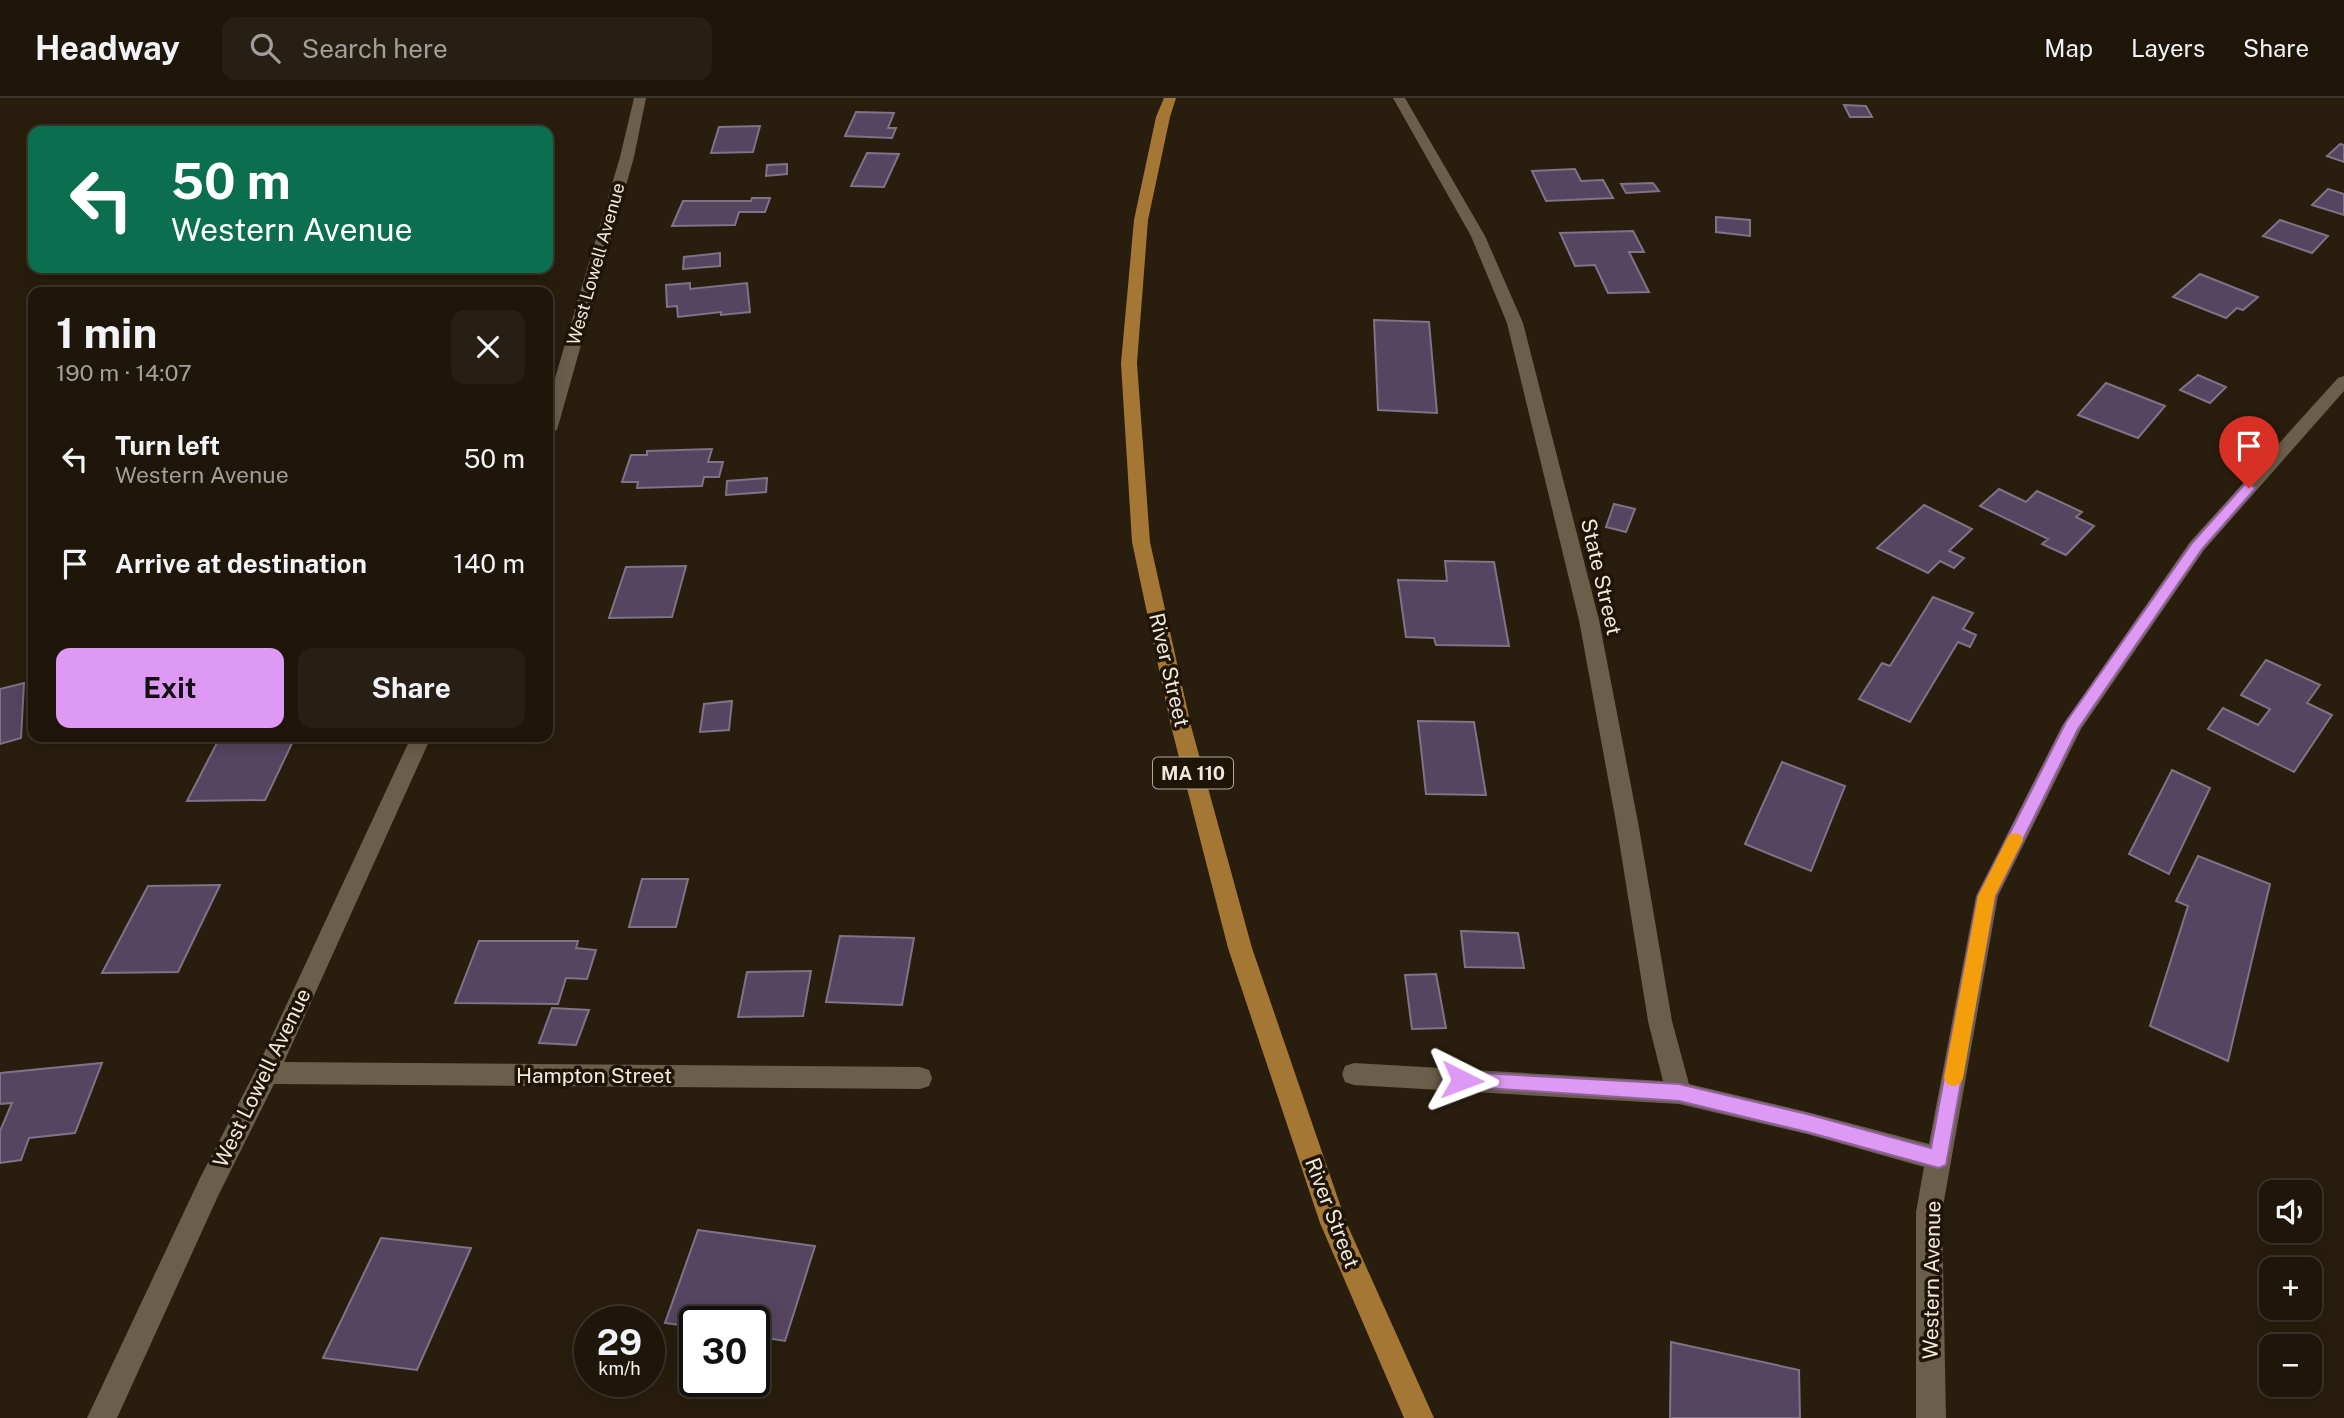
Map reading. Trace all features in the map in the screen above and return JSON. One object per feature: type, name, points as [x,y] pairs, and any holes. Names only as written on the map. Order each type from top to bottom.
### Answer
[{"type":"main road","name":"River Street","points":[[1170,98],[1163,117],[1141,220],[1129,363],[1141,542],[1181,726],[1240,948],[1333,1223],[1419,1418]]},
{"type":"street","name":"West Lowell Avenue","points":[[553,413],[627,157],[640,98]]},
{"type":"street","name":"State Street","points":[[1399,98],[1478,233],[1501,279],[1516,323],[1588,620],[1627,822],[1660,1021],[1679,1093]]},
{"type":"street","name":"Western Avenue","points":[[1931,1418],[1930,1212],[1987,896],[2071,726],[2197,546],[2344,381]]},
{"type":"street","name":"West Lowell Avenue","points":[[102,1418],[149,1312],[267,1073],[419,742]]},
{"type":"street","name":"Hampton Street","points":[[267,1073],[920,1079]]},
{"type":"street","points":[[1354,1074],[1679,1093],[1807,1123],[1939,1159]]},
{"type":"building","points":[[1844,105],[1866,106],[1872,117],[1850,117]]},
{"type":"building","points":[[856,112],[894,113],[888,128],[896,128],[892,138],[845,136]]},
{"type":"building","points":[[760,126],[753,152],[711,153],[719,127]]},
{"type":"building","points":[[2340,144],[2344,145],[2344,162],[2327,156]]},
{"type":"building","points":[[867,153],[899,154],[884,187],[851,186]]},
{"type":"building","points":[[787,164],[787,174],[766,176],[767,165]]},
{"type":"building","points":[[1575,169],[1581,181],[1603,180],[1613,198],[1546,201],[1532,171]]},
{"type":"building","points":[[1653,183],[1659,191],[1626,193],[1621,184]]},
{"type":"building","points":[[2328,189],[2344,194],[2344,215],[2312,205]]},
{"type":"building","points":[[752,198],[770,198],[765,212],[739,212],[735,225],[672,226],[683,201],[751,201]]},
{"type":"building","points":[[1716,217],[1750,220],[1750,236],[1716,232]]},
{"type":"building","points":[[2280,220],[2328,236],[2312,253],[2263,236]]},
{"type":"building","points":[[1633,231],[1644,252],[1629,252],[1649,292],[1608,293],[1595,265],[1575,266],[1560,233]]},
{"type":"building","points":[[720,253],[720,266],[683,269],[684,257]]},
{"type":"building","points":[[2200,274],[2258,297],[2243,310],[2237,308],[2226,318],[2173,297]]},
{"type":"building","points":[[690,283],[690,289],[747,283],[750,312],[678,317],[677,306],[667,307],[666,285]]},
{"type":"building","points":[[1374,320],[1429,322],[1437,413],[1378,410]]},
{"type":"building","points":[[2198,375],[2226,387],[2210,403],[2180,390]]},
{"type":"building","points":[[2106,383],[2165,406],[2138,438],[2078,415]]},
{"type":"building","points":[[712,449],[708,462],[723,462],[719,477],[704,477],[702,486],[637,488],[638,482],[622,482],[631,455],[647,455],[647,451]]},
{"type":"building","points":[[767,478],[766,492],[726,495],[727,481]]},
{"type":"building","points":[[1999,489],[2026,502],[2037,491],[2082,512],[2076,517],[2094,526],[2066,555],[2042,544],[2048,539],[1980,506]]},
{"type":"building","points":[[1614,504],[1635,509],[1626,532],[1606,527]]},
{"type":"building","points":[[1924,505],[1972,529],[1949,551],[1964,558],[1954,568],[1940,561],[1928,573],[1877,548]]},
{"type":"building","points":[[1445,561],[1494,562],[1509,646],[1436,645],[1434,638],[1406,637],[1398,580],[1447,581]]},
{"type":"building","points":[[686,566],[672,617],[609,618],[626,567]]},
{"type":"building","points":[[1933,597],[1973,613],[1963,629],[1976,635],[1970,647],[1958,642],[1910,722],[1859,699],[1882,663],[1890,666]]},
{"type":"building","points":[[2266,660],[2320,685],[2307,703],[2332,715],[2294,772],[2208,729],[2223,708],[2258,725],[2270,709],[2241,695]]},
{"type":"building","points":[[24,683],[21,738],[0,744],[0,689]]},
{"type":"building","points":[[732,701],[729,730],[700,732],[704,704]]},
{"type":"building","points":[[1418,721],[1474,722],[1486,795],[1426,794]]},
{"type":"building","points":[[217,742],[293,742],[265,800],[187,801]]},
{"type":"building","points":[[1782,762],[1845,786],[1811,871],[1745,844]]},
{"type":"building","points":[[2172,770],[2210,788],[2169,874],[2129,854]]},
{"type":"building","points":[[2198,856],[2270,884],[2228,1061],[2150,1026],[2188,906],[2176,901]]},
{"type":"building","points":[[642,879],[688,879],[676,927],[629,927]]},
{"type":"building","points":[[220,885],[178,972],[102,973],[148,886]]},
{"type":"building","points":[[1461,931],[1518,933],[1524,968],[1465,967]]},
{"type":"building","points":[[840,936],[914,938],[902,1005],[826,1002]]},
{"type":"building","points":[[479,941],[578,941],[576,948],[596,950],[587,979],[566,978],[558,1004],[455,1003]]},
{"type":"building","points":[[811,971],[803,1016],[738,1017],[747,972]]},
{"type":"building","points":[[1436,974],[1446,1028],[1412,1029],[1405,975]]},
{"type":"building","points":[[552,1008],[589,1010],[576,1045],[539,1043]]},
{"type":"building","points":[[102,1063],[75,1133],[29,1138],[21,1160],[0,1163],[0,1131],[12,1103],[0,1104],[0,1073]]},
{"type":"building","points":[[698,1230],[815,1246],[785,1341],[770,1339],[770,1306],[679,1306],[679,1325],[665,1323]]},
{"type":"building","points":[[381,1238],[471,1248],[417,1370],[323,1358]]},
{"type":"building","points":[[1671,1342],[1799,1370],[1800,1418],[1670,1418]]},
{"type":"slow traffic","points":[[1953,1078],[1987,896],[2015,840]]},
{"type":"route","points":[[1462,1080],[1679,1093],[1807,1123],[1939,1159],[1987,896],[2071,726],[2197,546],[2249,488]]}]
